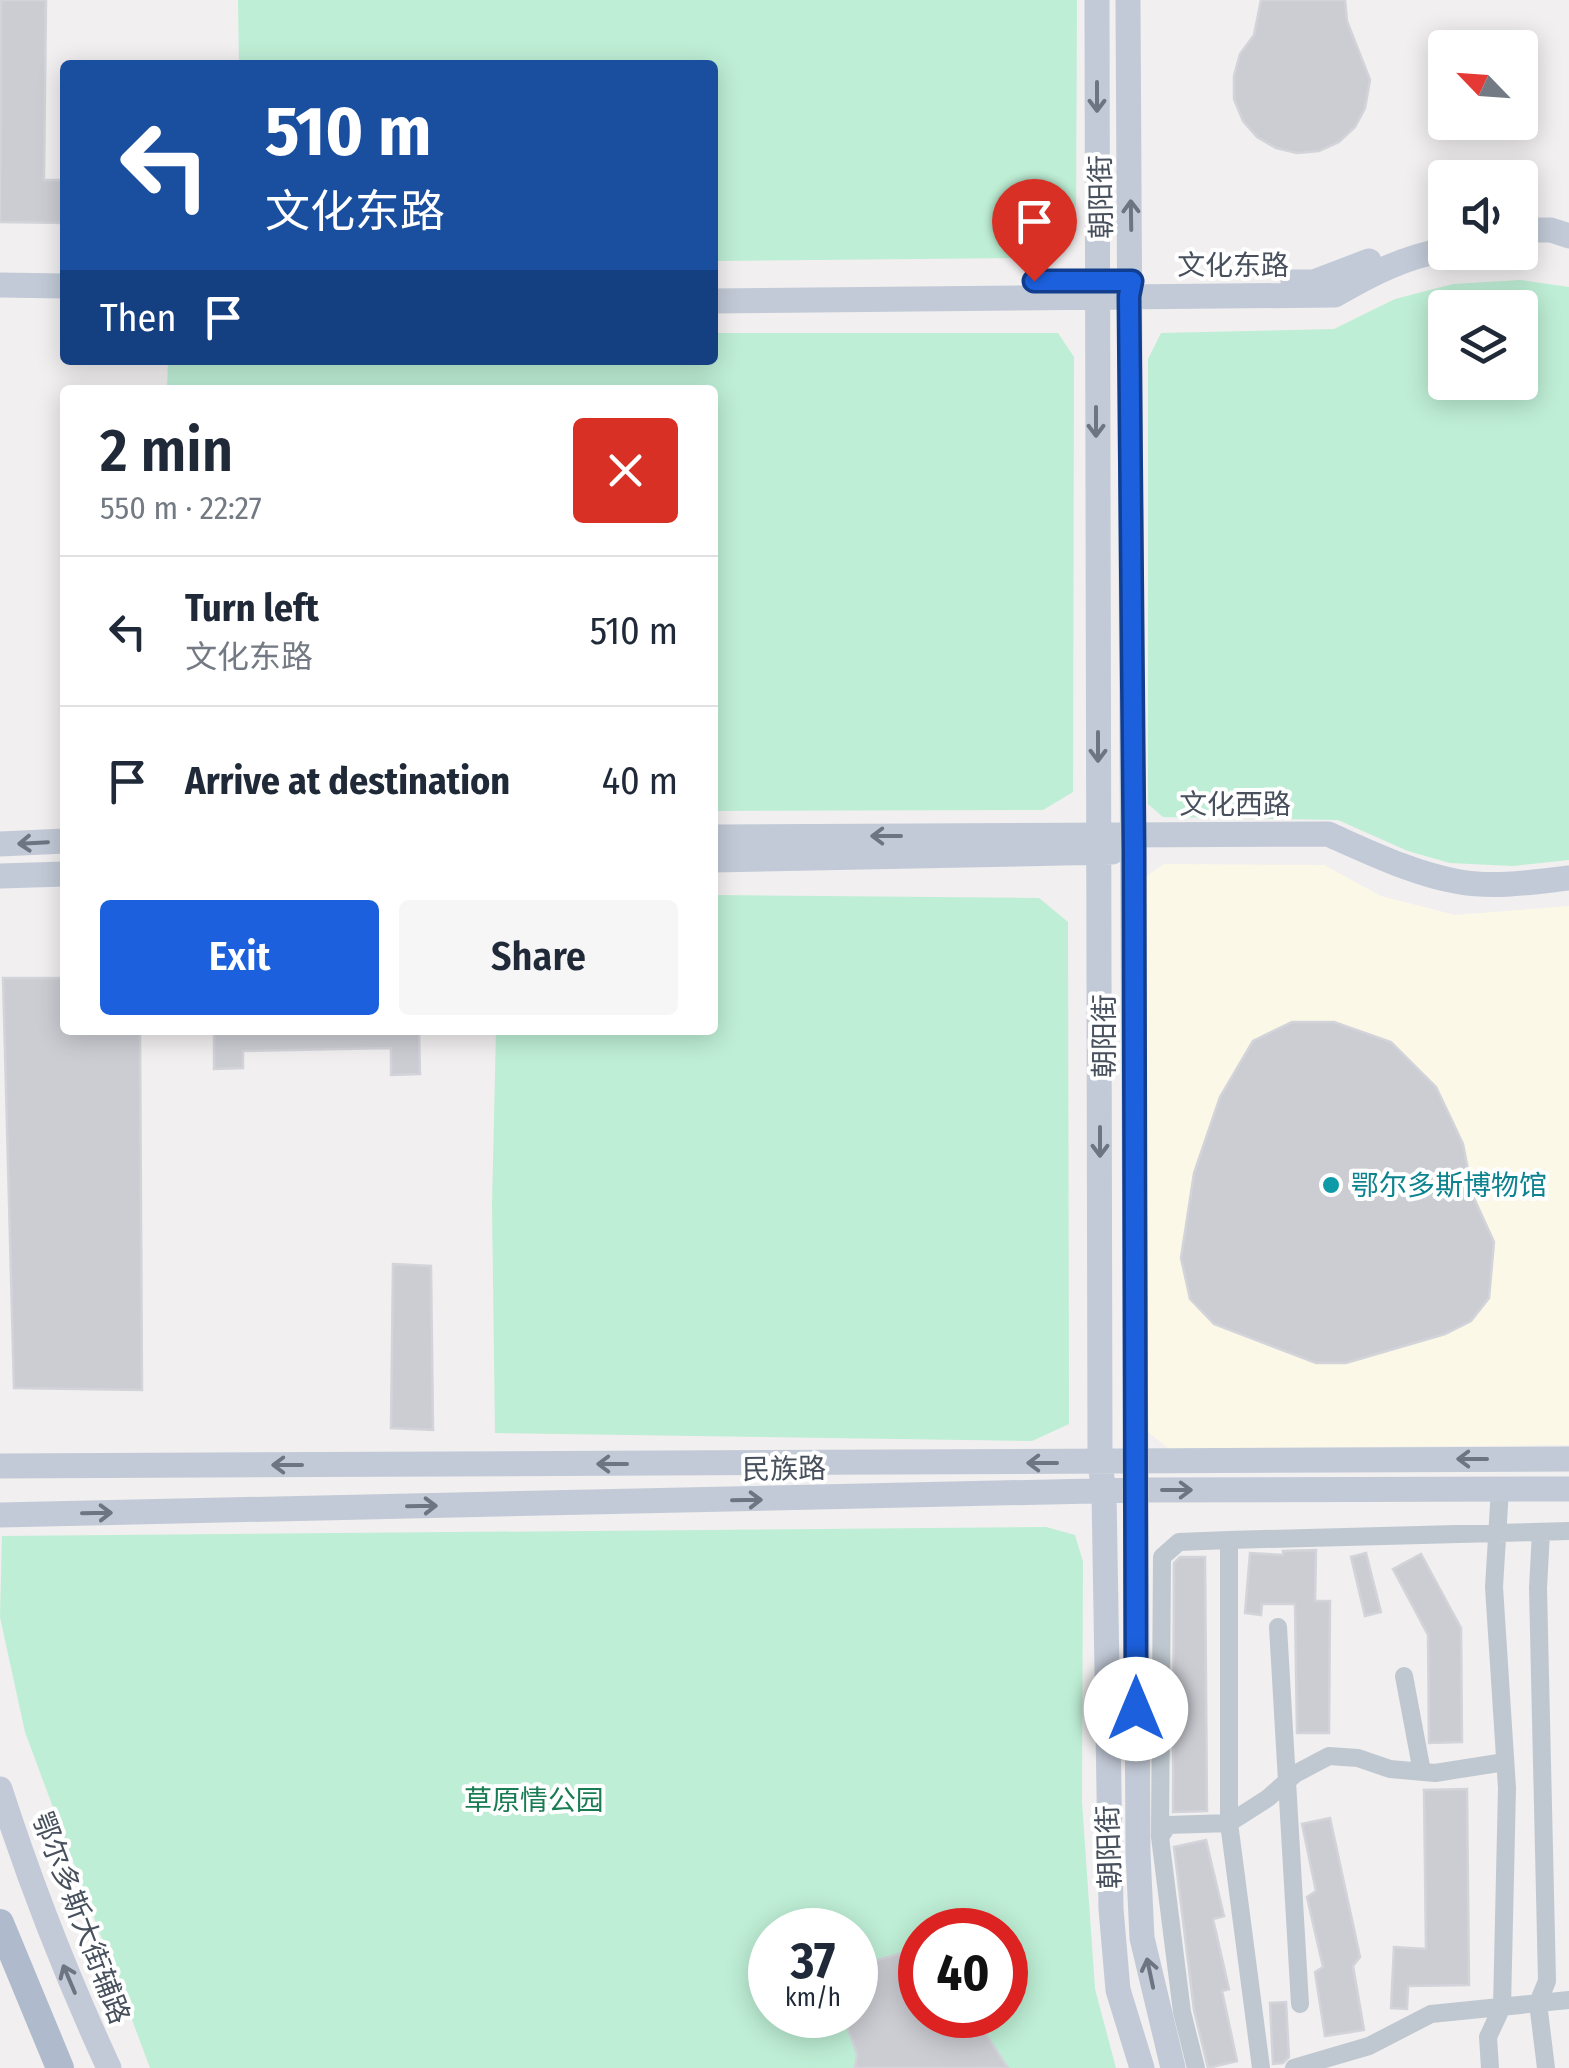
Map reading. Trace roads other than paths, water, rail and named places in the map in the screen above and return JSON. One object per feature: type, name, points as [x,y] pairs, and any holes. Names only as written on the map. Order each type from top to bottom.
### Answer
[{"type":"main road","points":[[0,1923],[60,2068]]},
{"type":"street","name":"朝阳街","points":[[1097,0],[1100,1463],[1104,1492],[1111,1909],[1118,1990],[1142,2068]]},
{"type":"street","name":"朝阳街","points":[[1128,0],[1136,1709],[1142,1938],[1173,2068]]},
{"type":"street","points":[[1538,230],[1569,236]]},
{"type":"street","name":"文化东路","points":[[1130,289],[1314,282],[1428,240]]},
{"type":"street","points":[[1538,243],[1569,248]]},
{"type":"street","name":"文化东路","points":[[718,286],[1096,288],[1335,295],[1372,273],[1428,253]]},
{"type":"street","points":[[0,284],[60,286]]},
{"type":"street","name":"文化东路","points":[[718,301],[1096,288]]},
{"type":"street","points":[[0,300],[60,300]]},
{"type":"street","name":"文化西路","points":[[1134,843],[1328,834],[1404,867],[1460,882],[1506,885],[1569,878]]},
{"type":"street","name":"文化西路","points":[[718,837],[1328,850],[1374,871],[1444,894],[1530,893],[1569,888]]},
{"type":"street","points":[[0,844],[60,841]]},
{"type":"street","name":"文化西路","points":[[718,860],[1098,843]]},
{"type":"street","points":[[0,876],[60,874]]},
{"type":"street","name":"民族路","points":[[0,1466],[1569,1459]]},
{"type":"street","points":[[1490,2068],[1488,2037],[1502,2007],[1505,1762],[1494,1587],[1500,1489]]},
{"type":"street","name":"民族路","points":[[0,1515],[1137,1490],[1569,1489]]},
{"type":"street","points":[[1196,2068],[1182,2012],[1160,1838],[1162,1557],[1179,1542],[1569,1531]]},
{"type":"street","points":[[1540,1532],[1547,1981],[1538,2003],[1546,2068]]},
{"type":"street","points":[[1229,1540],[1229,1822],[1262,2068]]},
{"type":"street","points":[[1278,1627],[1300,2004]]},
{"type":"street","points":[[1404,1676],[1422,1772]]},
{"type":"street","points":[[1160,1838],[1168,1825],[1229,1822],[1329,1756],[1358,1758],[1390,1769],[1435,1773],[1505,1762]]},
{"type":"street","name":"鄂尔多斯大街辅路","points":[[0,1789],[27,1872],[109,2068]]},
{"type":"street","points":[[1294,2068],[1370,2046],[1431,2014],[1569,2000]]},
{"type":"place","name":"鄂尔多斯博物馆","points":[[1331,1185]]},
{"type":"park label","name":"草原情公园","points":[[534,1800]]}]
